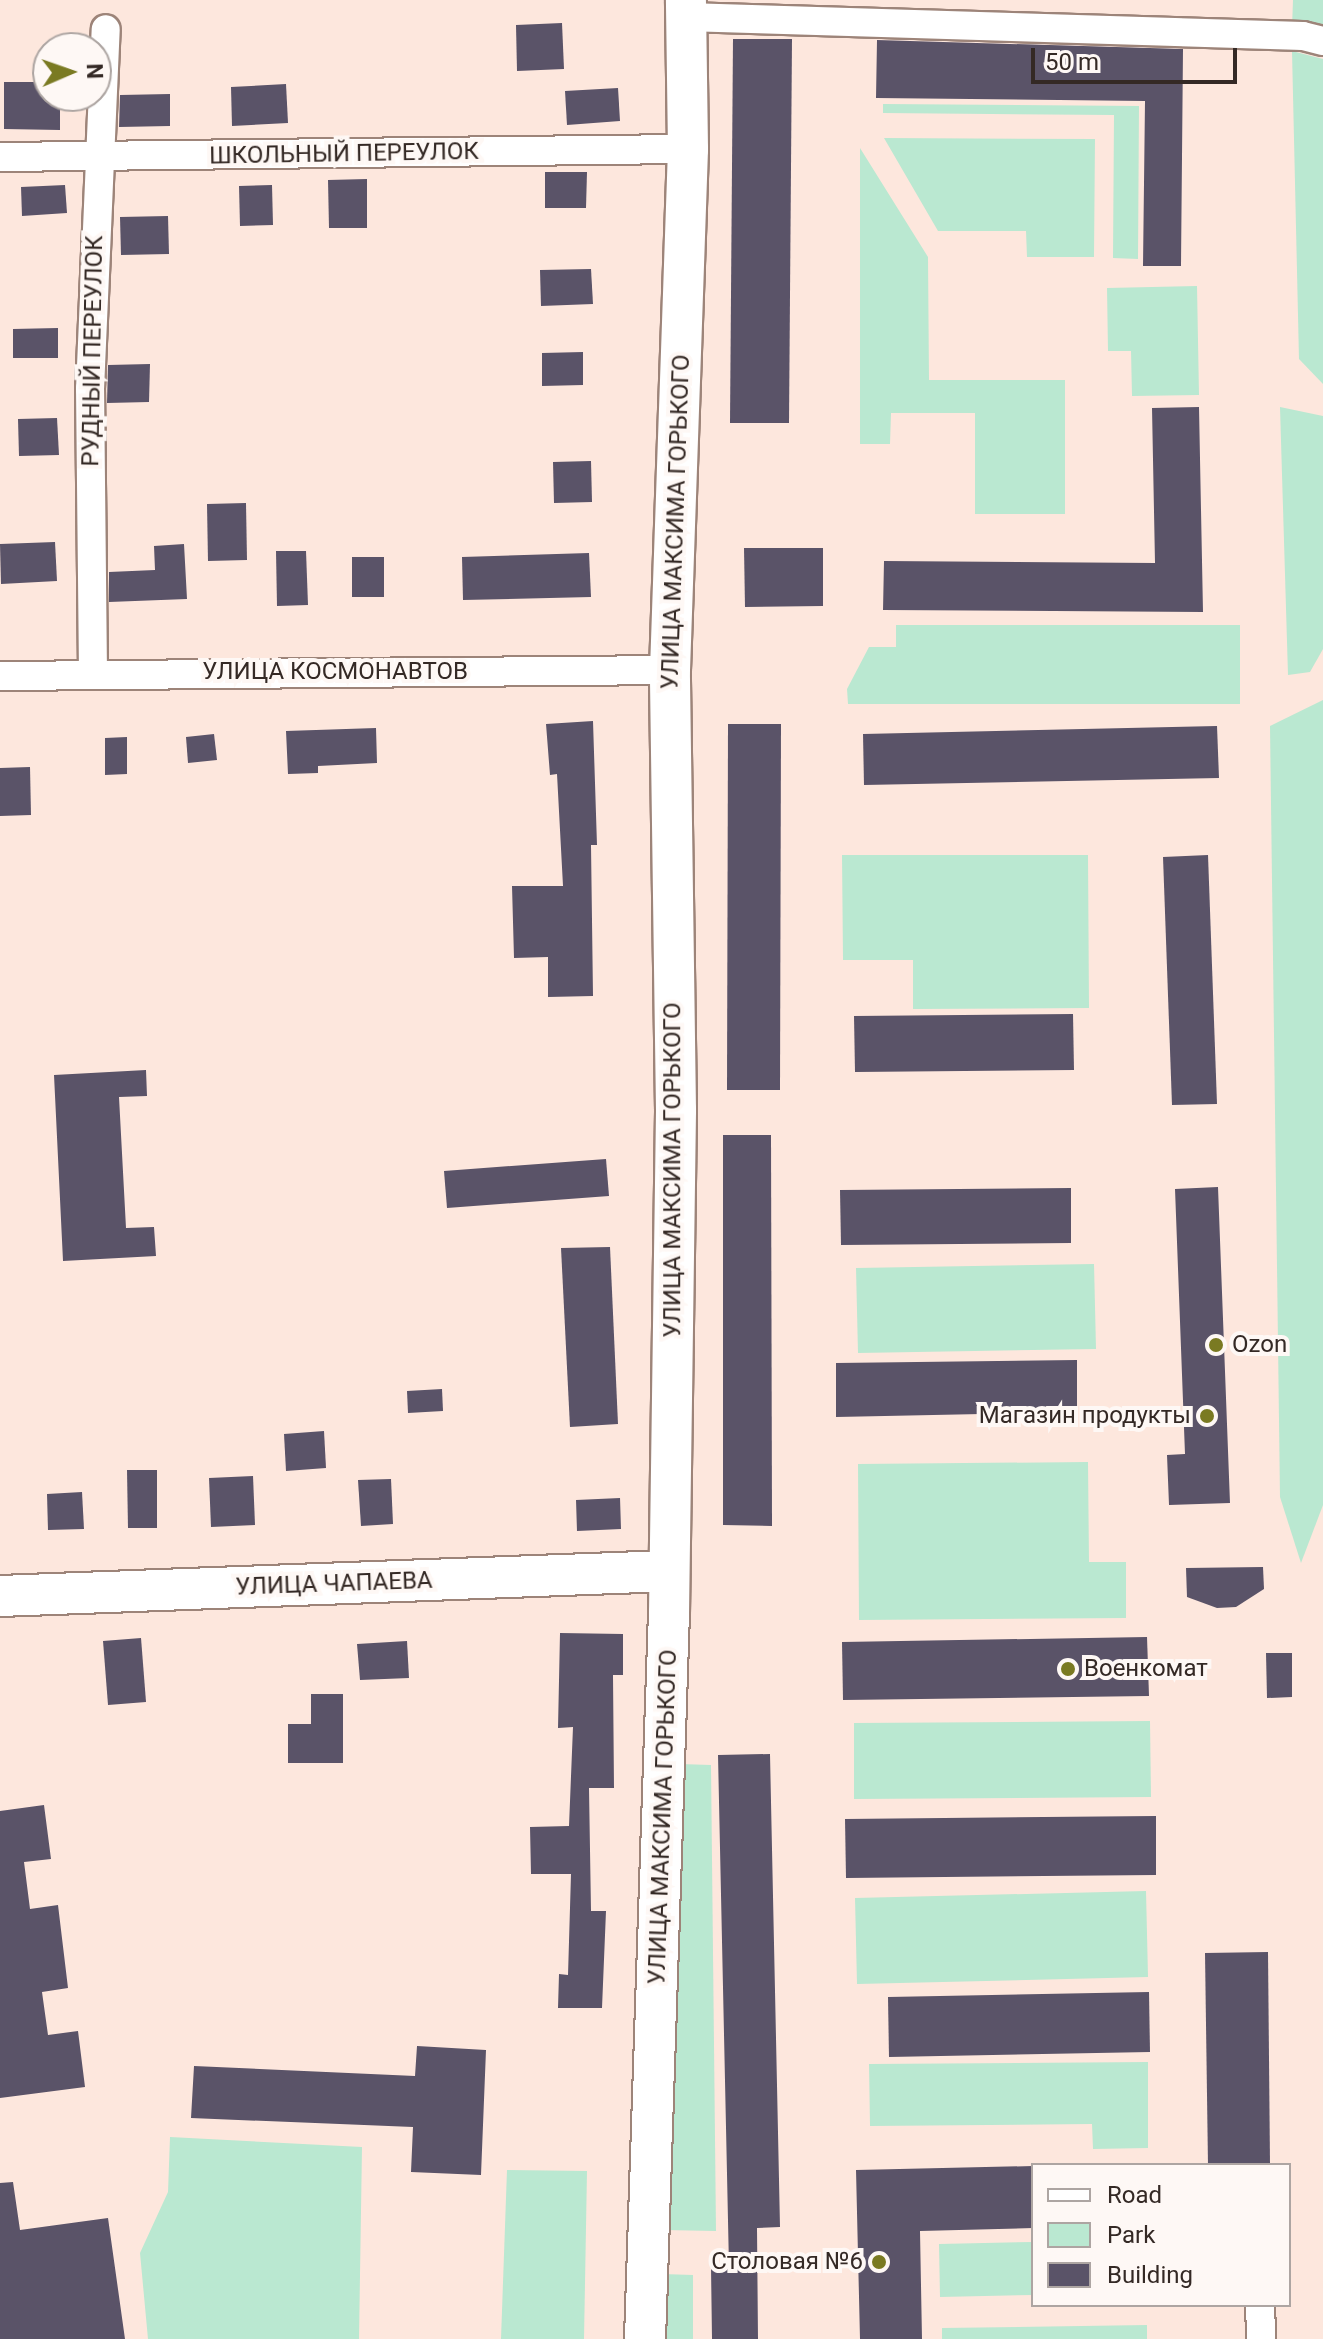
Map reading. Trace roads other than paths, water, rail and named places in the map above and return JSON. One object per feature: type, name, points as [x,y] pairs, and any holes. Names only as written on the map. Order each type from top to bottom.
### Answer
[{"type":"street","points":[[686,8],[1294,36],[1323,41]]},
{"type":"street","name":"УЛИЦА МАКСИМА ГОРЬКОГО","points":[[645,2339],[669,1571],[676,1110],[670,670],[688,149],[686,8]]},
{"type":"street","name":"РУДНЫЙ ПЕРЕУЛОК","points":[[93,673],[90,389],[106,29]]},
{"type":"street","name":"ШКОЛЬНЫЙ ПЕРЕУЛОК","points":[[0,157],[688,149]]},
{"type":"street","name":"УЛИЦА КОСМОНАВТОВ","points":[[0,676],[670,670]]},
{"type":"street","name":"УЛИЦА ЧАПАЕВА","points":[[0,1596],[669,1571]]},
{"type":"street","points":[[1260,2307],[1261,2339]]},
{"type":"place","name":"Ozon","points":[[1216,1345]]},
{"type":"place","name":"Магазин продукты","points":[[1207,1416]]},
{"type":"place","name":"Военкомат","points":[[1068,1669]]},
{"type":"place","name":"Столовая №6","points":[[879,2262]]}]
